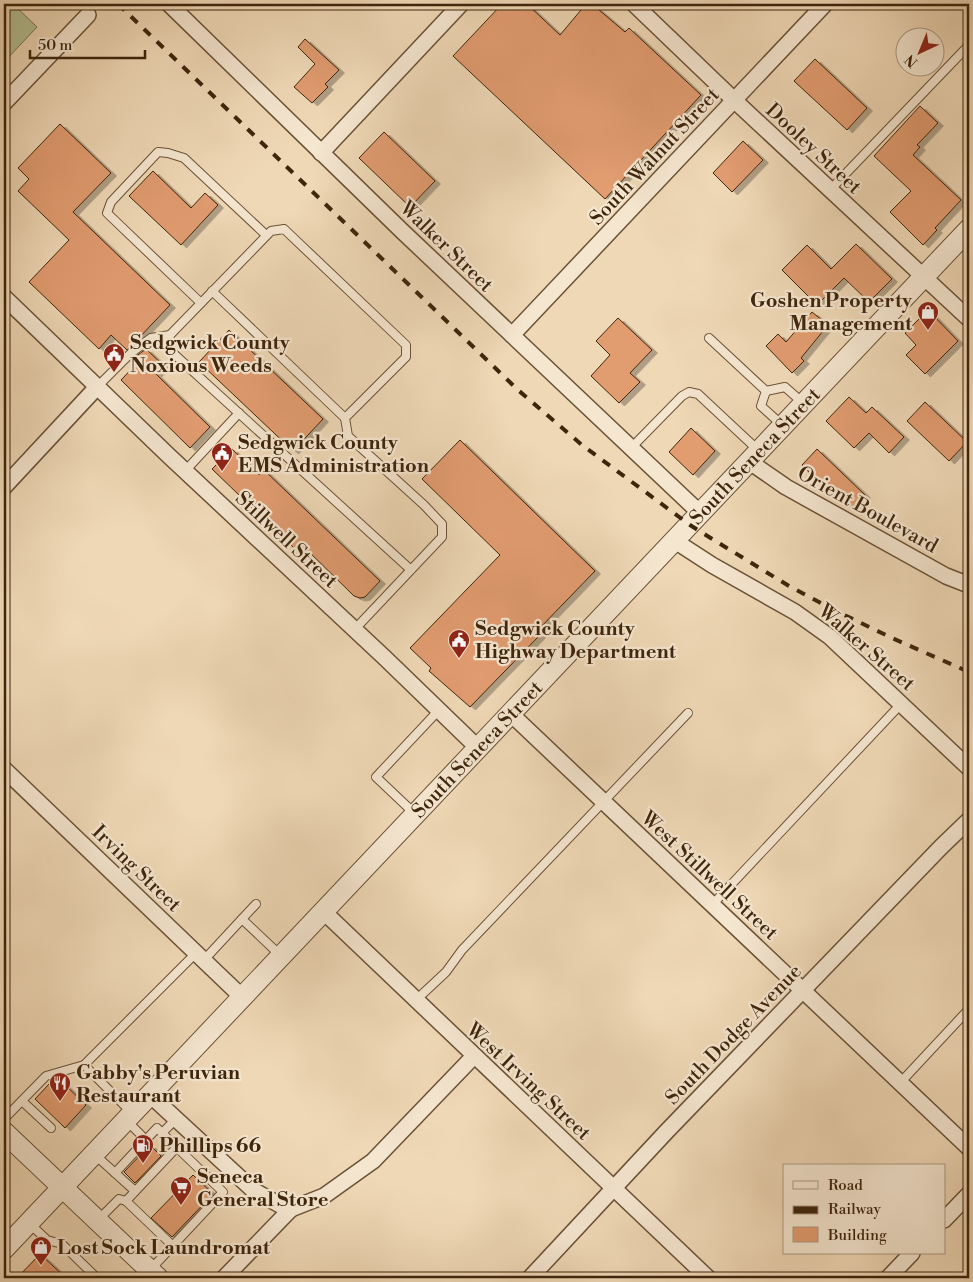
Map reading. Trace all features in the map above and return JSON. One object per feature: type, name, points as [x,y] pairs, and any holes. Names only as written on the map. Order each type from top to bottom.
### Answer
[{"type":"street","name":"Walker Street","points":[[168,4],[321,153],[700,514]]},
{"type":"street","points":[[321,153],[461,4]]},
{"type":"street","name":"South Walnut Street","points":[[512,335],[825,4]]},
{"type":"street","name":"Dooley Street","points":[[640,6],[734,100],[969,319]]},
{"type":"street","points":[[4,103],[88,15]]},
{"type":"street","name":"South Seneca Street","points":[[4,1249],[969,229]]},
{"type":"street","name":"Stillwell Street","points":[[4,298],[478,748]]},
{"type":"street","points":[[4,487],[97,387]]},
{"type":"street","name":"Orient Boulevard","points":[[755,457],[786,487],[946,576],[969,585]]},
{"type":"street","name":"Walker Street","points":[[675,541],[712,566],[795,612],[823,632],[969,768]]},
{"type":"street","name":"West Stillwell Street","points":[[511,714],[969,1148]]},
{"type":"street","name":"Irving Street","points":[[4,769],[242,997]]},
{"type":"street","name":"South Dodge Avenue","points":[[530,1278],[802,990],[969,820]]},
{"type":"street","name":"West Irving Street","points":[[323,911],[708,1278]]},
{"type":"street","points":[[224,1278],[291,1210],[324,1196],[373,1161],[474,1056]]},
{"type":"street","points":[[150,1094],[253,1190],[291,1210]]},
{"type":"street","points":[[4,1132],[154,1274]]},
{"type":"street","points":[[946,1218],[969,1194]]},
{"type":"street","points":[[888,1278],[911,1254]]},
{"type":"lane","points":[[830,190],[969,45]]},
{"type":"lane","points":[[201,303],[107,213],[110,202],[158,152],[184,158],[266,236]]},
{"type":"lane","points":[[345,418],[406,357],[406,345],[284,229],[271,230],[170,334],[168,343],[174,354],[411,570]]},
{"type":"lane","points":[[212,291],[345,418],[348,436],[424,505],[442,524],[442,537],[354,629]]},
{"type":"lane","points":[[97,387],[131,354],[151,338],[170,334]]},
{"type":"lane","points":[[709,338],[766,391]]},
{"type":"lane","points":[[766,391],[786,387],[804,404]]},
{"type":"lane","points":[[766,391],[761,406],[783,427]]},
{"type":"lane","points":[[631,448],[682,396],[689,392],[698,394],[755,457]]},
{"type":"lane","points":[[185,471],[239,413]]},
{"type":"lane","points":[[712,905],[901,704]]},
{"type":"lane","points":[[415,815],[376,777],[439,710]]},
{"type":"lane","points":[[416,1000],[446,972],[462,950],[688,713]]},
{"type":"lane","points":[[4,1119],[46,1076],[84,1065],[256,904]]},
{"type":"lane","points":[[242,919],[281,956]]},
{"type":"lane","points":[[900,1083],[969,1009]]},
{"type":"lane","points":[[84,1065],[129,1116],[146,1140]]},
{"type":"lane","points":[[22,1101],[50,1128]]},
{"type":"lane","points":[[162,1134],[176,1120]]},
{"type":"lane","points":[[115,1173],[157,1128],[223,1192],[173,1246],[154,1274]]},
{"type":"lane","points":[[126,1201],[177,1147]]},
{"type":"lane","points":[[94,1153],[135,1191]]},
{"type":"lane","points":[[98,1220],[119,1199],[126,1201],[173,1246]]},
{"type":"lane","points":[[29,1222],[47,1240],[62,1244],[98,1278]]},
{"type":"green space","points":[[4,4],[13,4],[37,27],[4,62]]},
{"type":"building","points":[[502,4],[527,4],[560,35],[586,4],[592,4],[625,32],[629,28],[701,95],[605,199],[453,56]]},
{"type":"building","points":[[305,39],[339,70],[325,84],[328,87],[312,103],[294,87],[315,64],[298,47]]},
{"type":"building","points":[[815,59],[867,108],[847,130],[794,81]]},
{"type":"building","points":[[920,106],[938,123],[917,145],[920,147],[913,155],[961,200],[935,228],[937,230],[923,245],[890,212],[911,191],[874,156]]},
{"type":"building","points":[[60,124],[111,173],[73,212],[170,305],[138,341],[127,350],[111,335],[99,349],[29,282],[69,240],[18,191],[29,179],[18,168]]},
{"type":"building","points":[[384,132],[435,181],[410,207],[359,158]]},
{"type":"building","points":[[743,141],[763,160],[732,192],[713,173]]},
{"type":"building","points":[[153,171],[191,208],[205,193],[218,205],[181,245],[129,196]]},
{"type":"building","points":[[856,244],[892,279],[869,302],[844,278],[817,305],[782,270],[807,245],[831,269]]},
{"type":"building","points":[[928,310],[958,341],[925,374],[906,355],[916,345],[905,333]]},
{"type":"building","points":[[812,312],[828,325],[801,358],[804,361],[792,373],[766,346],[778,334],[786,342]]},
{"type":"building","points":[[618,318],[652,350],[630,373],[640,382],[619,403],[591,376],[610,355],[596,341]]},
{"type":"building","points":[[229,330],[323,419],[293,451],[199,362]]},
{"type":"building","points":[[146,349],[164,366],[156,374],[210,427],[190,448],[121,380],[139,361],[135,357]]},
{"type":"building","points":[[849,397],[866,413],[872,407],[904,437],[889,453],[869,433],[854,448],[826,421]]},
{"type":"building","points":[[925,402],[967,442],[949,461],[907,421]]},
{"type":"building","points":[[691,428],[715,451],[693,475],[669,452]]},
{"type":"building","points":[[460,440],[595,571],[536,632],[540,635],[470,707],[429,671],[431,668],[410,648],[500,555],[422,479]]},
{"type":"building","points":[[232,449],[259,475],[264,470],[380,581],[365,597],[354,596],[300,543],[295,549],[212,469]]},
{"type":"building","points":[[817,449],[865,495],[853,507],[832,496],[802,465]]},
{"type":"building","name":"Gabby's Peruvian Restaurant","points":[[62,1082],[86,1105],[65,1128],[35,1099],[49,1084],[55,1089]]},
{"type":"building","name":"Phillips 66","points":[[150,1145],[161,1156],[135,1183],[124,1172]]},
{"type":"building","name":"Seneca General Store","points":[[193,1175],[213,1194],[172,1237],[151,1218]]},
{"type":"building","name":"Lost Sock Laundromat","points":[[40,1254],[66,1278],[17,1278]]},
{"type":"railway","points":[[118,4],[518,390],[582,445],[690,525],[789,586],[892,638],[969,672]]},
{"type":"place","name":"Goshen Property Management","points":[[928,331]]},
{"type":"place","name":"Sedgwick County Noxious Weeds","points":[[114,373]]},
{"type":"place","name":"Sedgwick County EMS Administration","points":[[222,472]]},
{"type":"place","name":"Sedgwick County Highway Department","points":[[459,659]]},
{"type":"place","name":"Gabby's Peruvian Restaurant","points":[[60,1102]]},
{"type":"place","name":"Phillips 66","points":[[143,1164]]},
{"type":"place","name":"Seneca General Store","points":[[181,1206]]},
{"type":"place","name":"Lost Sock Laundromat","points":[[41,1266]]}]
